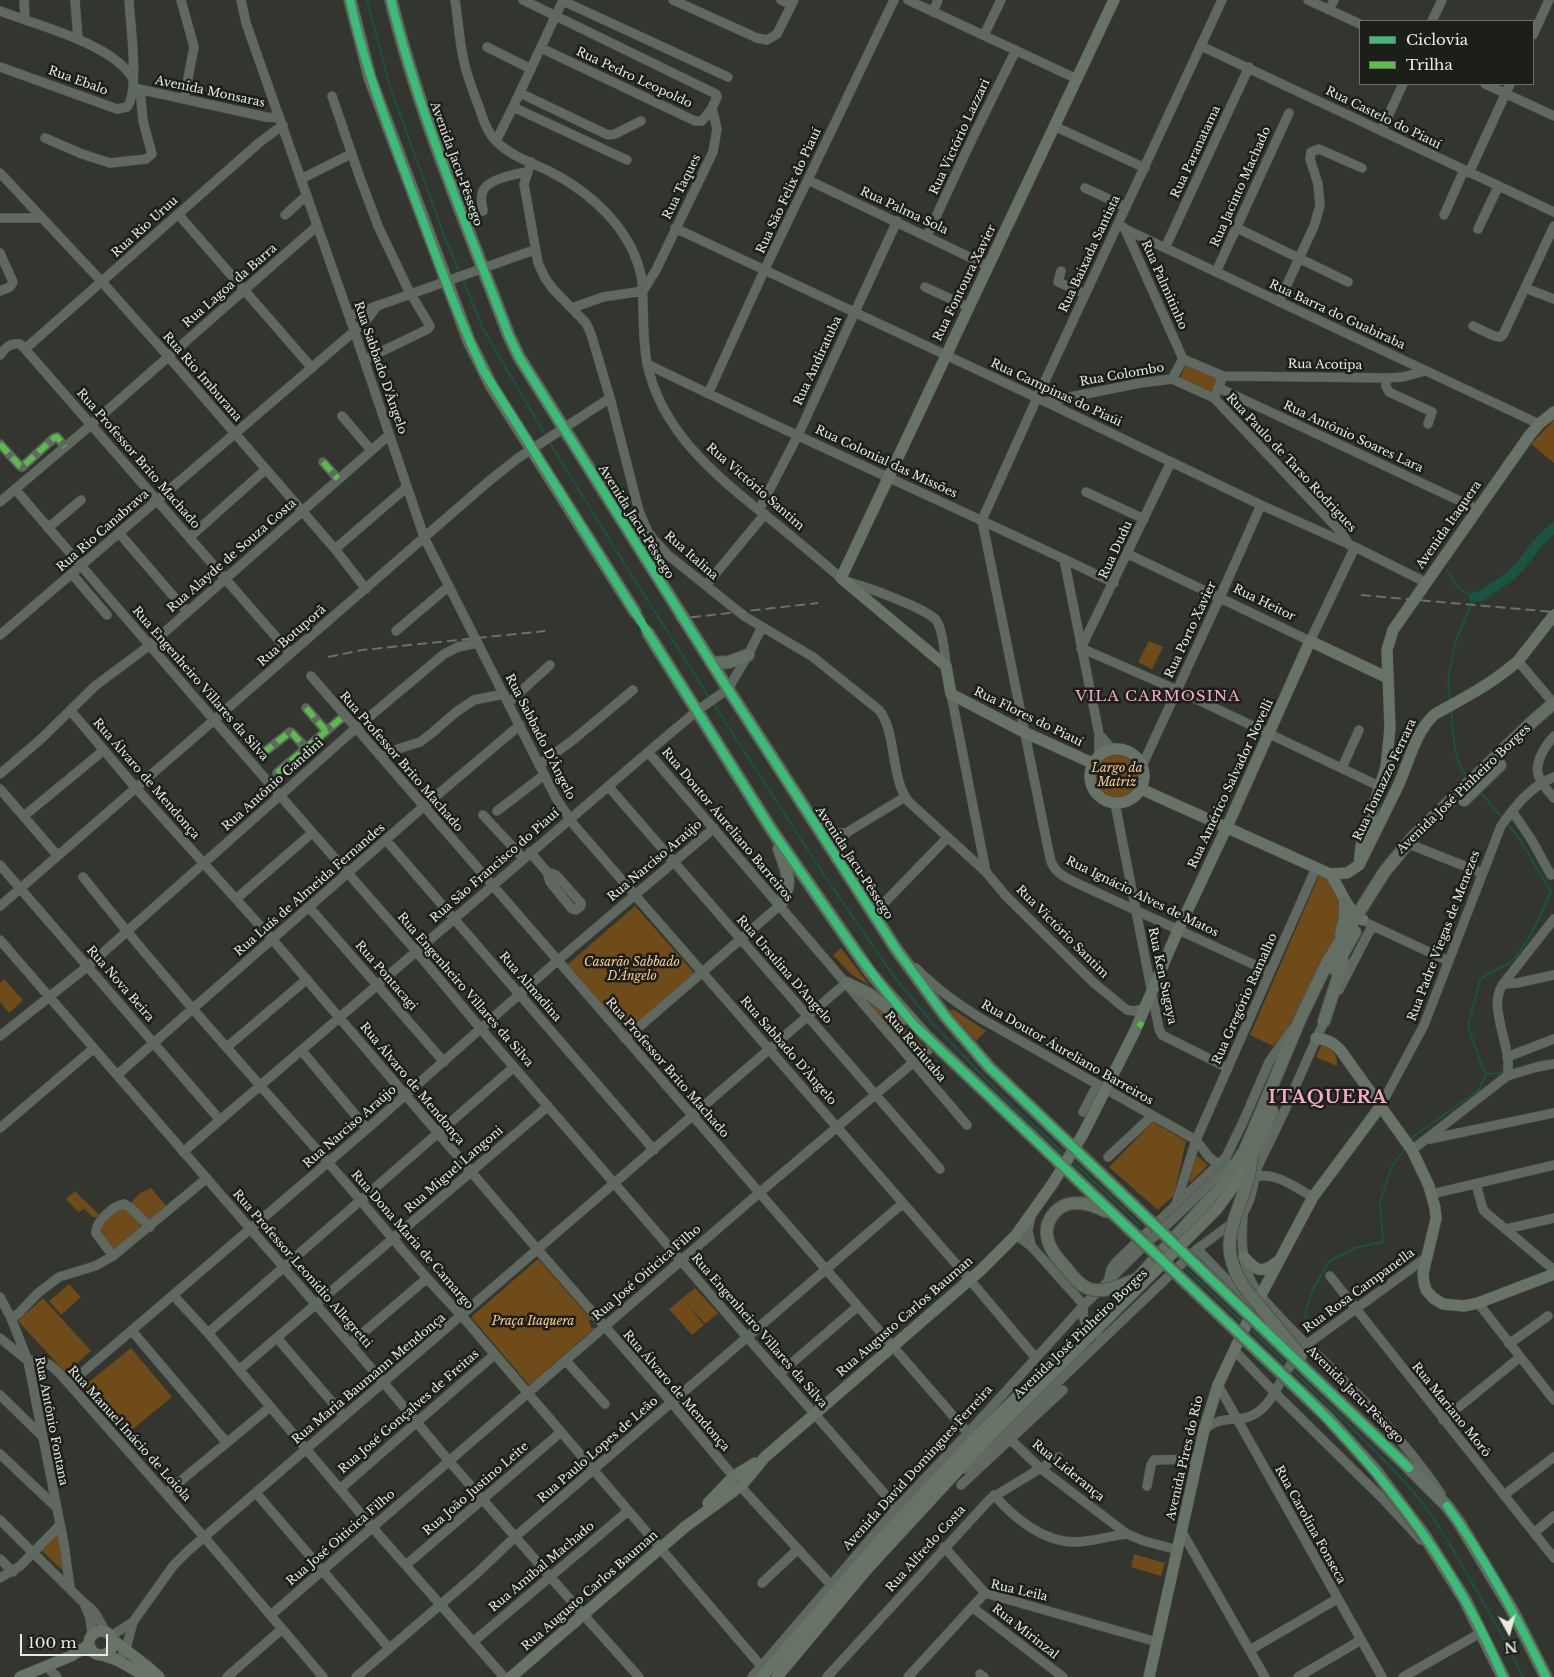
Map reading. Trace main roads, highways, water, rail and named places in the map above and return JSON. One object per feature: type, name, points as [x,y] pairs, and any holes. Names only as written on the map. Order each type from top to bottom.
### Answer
[{"type":"highway","points":[[350,0],[370,78],[449,281],[469,341],[483,370],[536,445],[635,612]]},
{"type":"highway","name":"Avenida Jacu-Pêssego","points":[[391,0],[410,68],[435,142],[481,268],[519,357],[560,430],[712,663],[725,691],[820,831],[896,948],[945,1016],[989,1067],[1312,1374],[1447,1506],[1496,1581],[1546,1677]]},
{"type":"highway","points":[[648,633],[701,708],[773,832],[885,990],[925,1035],[1326,1416],[1375,1470],[1424,1535],[1445,1567],[1482,1632],[1503,1677]]},
{"type":"highway","points":[[712,663],[729,662],[748,655]]},
{"type":"highway","name":"Avenida José Pinheiro Borges","points":[[1137,1280],[1209,1202],[1235,1168],[1252,1157],[1260,1127],[1301,1018],[1344,942],[1364,921],[1387,879],[1414,846],[1552,701]]},
{"type":"highway","name":"Avenida José Pinheiro Borges","points":[[1364,921],[1384,871],[1398,853],[1554,714]]},
{"type":"highway","points":[[773,832],[788,874],[787,890],[779,906]]},
{"type":"highway","points":[[1324,1021],[1344,942],[1345,902]]},
{"type":"highway","name":"Avenida José Pinheiro Borges","points":[[1260,1127],[1344,942]]},
{"type":"highway","points":[[846,983],[869,994],[895,1014],[916,1026]]},
{"type":"highway","points":[[1252,1157],[1248,1178],[1231,1227],[1230,1257],[1243,1286],[1300,1354],[1312,1374]]},
{"type":"highway","points":[[1117,1218],[1092,1205],[1072,1203],[1063,1206],[1051,1216],[1046,1233],[1048,1243],[1056,1257],[1082,1286],[1090,1289],[1110,1289],[1137,1280]]},
{"type":"main road","name":"Rua Fontoura Xavier","points":[[844,580],[968,307],[1114,0]]},
{"type":"main road","name":"Avenida Itaquera","points":[[1359,865],[1361,846],[1386,767],[1390,728],[1387,650],[1393,630],[1539,424],[1554,412]]},
{"type":"main road","name":"Rua Victório Santim","points":[[844,580],[946,666],[951,694]]},
{"type":"main road","name":"Rua Tomazzo Ferrara","points":[[1359,865],[1424,728],[1435,714],[1498,677],[1518,661],[1553,620]]},
{"type":"main road","name":"Rua Heitor","points":[[1310,641],[1388,678]]},
{"type":"main road","name":"Rua Américo Salvador Novelli","points":[[1053,1182],[1083,1134],[1134,1033],[1178,929],[1227,827],[1310,641]]},
{"type":"main road","points":[[1374,672],[1387,664]]},
{"type":"main road","name":"Rua Flores do Piauí","points":[[951,694],[1024,732],[1095,759]]},
{"type":"main road","points":[[1112,749],[1130,752],[1138,758],[1142,766],[1144,781],[1141,788],[1130,800],[1115,803],[1099,797],[1093,791],[1089,774],[1095,759],[1112,749]]},
{"type":"main road","points":[[1141,788],[1330,874],[1347,873],[1359,865]]},
{"type":"main road","points":[[1330,874],[1345,902],[1364,921]]},
{"type":"main road","points":[[1316,1038],[1330,1040],[1334,1043],[1408,1146],[1432,1194],[1436,1219],[1423,1273],[1426,1290],[1433,1298],[1443,1304],[1454,1306],[1478,1303],[1553,1274]]},
{"type":"main road","name":"Avenida Pires do Rio","points":[[1149,1677],[1204,1430],[1218,1385],[1260,1296],[1313,1197],[1380,1107]]},
{"type":"main road","name":"Avenida José Pinheiro Borges","points":[[777,1677],[979,1440],[1217,1209],[1252,1157]]},
{"type":"main road","name":"Rua Augusto Carlos Bauman","points":[[511,1677],[970,1280],[1016,1235],[1053,1182]]},
{"type":"main road","points":[[1244,1257],[1253,1267],[1260,1270],[1270,1268],[1280,1259]]},
{"type":"main road","name":"Avenida José Pinheiro Borges","points":[[762,1671],[882,1538],[1137,1280]]},
{"type":"main road","points":[[147,1677],[117,1660],[95,1651],[89,1641],[92,1634],[100,1630],[110,1635],[159,1677]]},
{"type":"main road","points":[[20,1677],[71,1656],[95,1651],[106,1654],[112,1648],[110,1635]]},
{"type":"waterway","points":[[367,0],[391,90],[444,235],[460,273]]},
{"type":"waterway","points":[[463,280],[483,329],[546,436]]},
{"type":"waterway","points":[[548,440],[709,697]]},
{"type":"waterway","points":[[1474,597],[1481,596],[1509,577],[1540,540],[1554,528]]},
{"type":"waterway","points":[[1447,570],[1458,588],[1474,597],[1455,643],[1448,679],[1450,700]]},
{"type":"waterway","points":[[713,703],[826,878],[895,978],[935,1026],[999,1093],[1065,1155]]},
{"type":"waterway","points":[[1451,710],[1456,754],[1467,777]]},
{"type":"waterway","points":[[1480,792],[1503,819]]},
{"type":"waterway","points":[[1410,1141],[1414,1136],[1479,1090],[1486,1074],[1468,1026],[1480,980],[1505,966],[1519,953],[1534,928],[1551,892],[1519,838],[1506,822]]},
{"type":"waterway","points":[[1510,1070],[1545,1060],[1552,1060]]},
{"type":"waterway","points":[[1486,1074],[1504,1073]]},
{"type":"waterway","points":[[1311,1332],[1305,1325],[1306,1309],[1313,1290],[1329,1261],[1355,1248],[1383,1242],[1380,1202],[1392,1166],[1406,1147]]},
{"type":"waterway","points":[[1072,1161],[1140,1225]]},
{"type":"waterway","points":[[1184,1267],[1242,1322]]},
{"type":"waterway","points":[[1249,1328],[1287,1365]]},
{"type":"waterway","points":[[1292,1370],[1382,1458],[1427,1509],[1483,1602],[1523,1677]]},
{"type":"tunnel","points":[[635,612],[648,633]]},
{"type":"railway","points":[[1361,595],[1554,612]]},
{"type":"railway","points":[[676,619],[818,603]]},
{"type":"railway","points":[[328,657],[362,650],[545,631]]},
{"type":"district","name":"VILA CARMOSINA","points":[[1158,697]]},
{"type":"district","name":"ITAQUERA","points":[[1328,1098]]},
{"type":"park label","name":"Largo da Matriz","points":[[1117,776]]},
{"type":"park label","name":"Casarão Sabbado D'Ângelo","points":[[632,970]]},
{"type":"park label","name":"Praça Itaquera","points":[[533,1322]]}]
